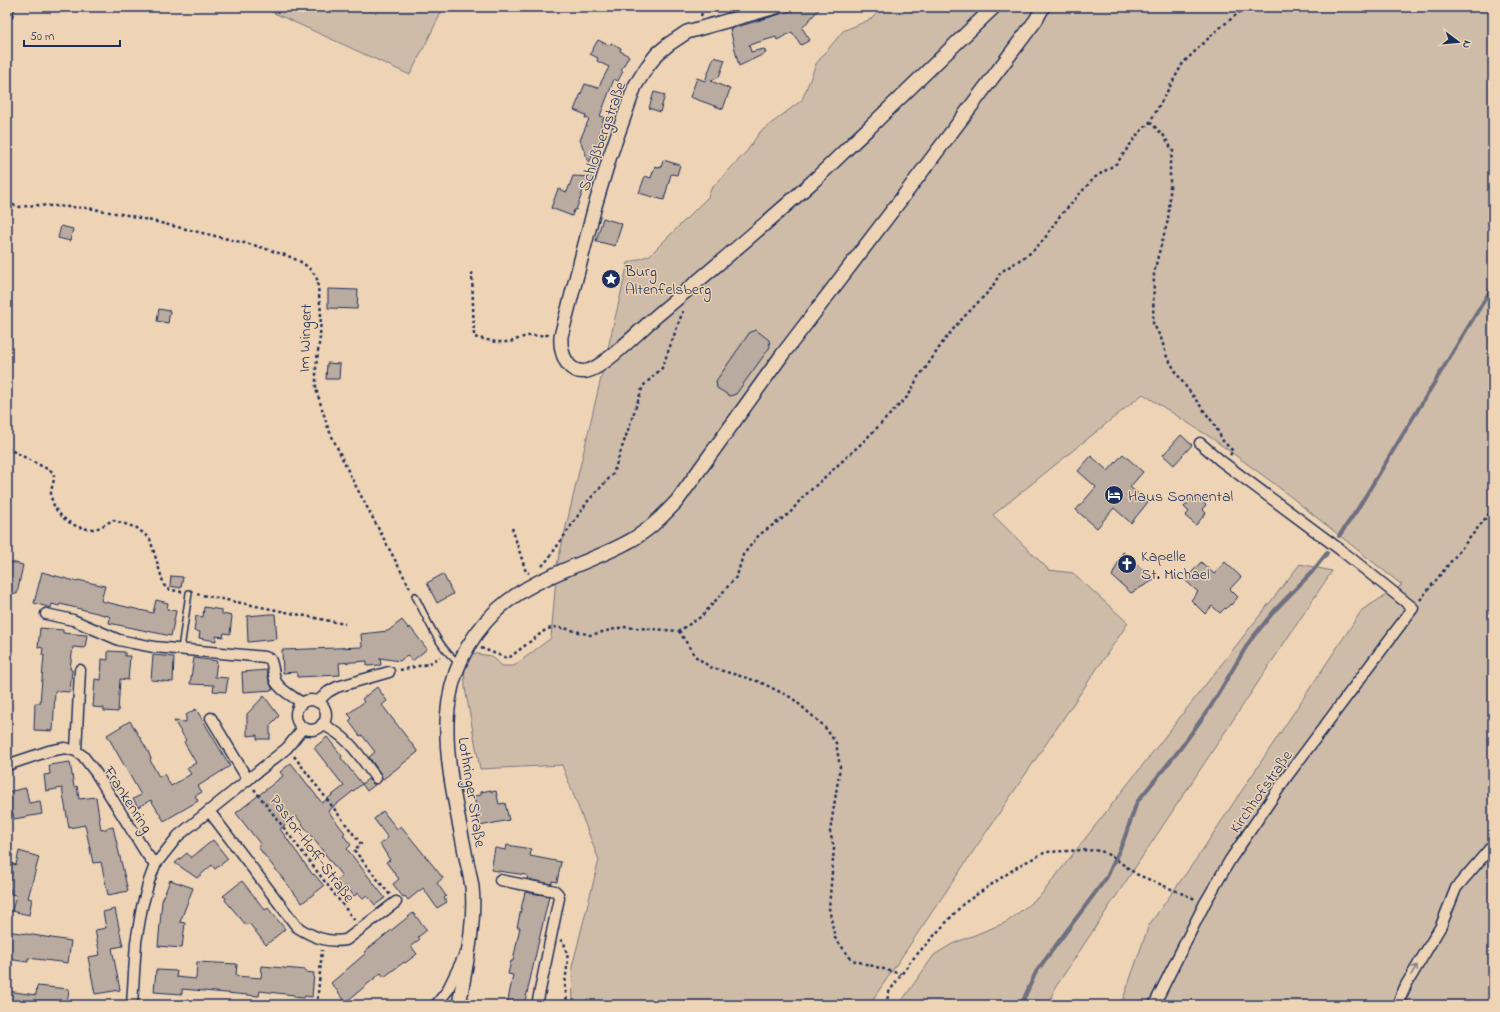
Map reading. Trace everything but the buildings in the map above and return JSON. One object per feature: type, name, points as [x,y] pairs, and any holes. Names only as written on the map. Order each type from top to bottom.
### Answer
[{"type":"street","points":[[7,15],[9,7]]},
{"type":"street","name":"Schloßbergstraße","points":[[561,341],[578,268],[595,206],[625,111],[635,86],[647,67],[657,54],[687,32],[776,7]]},
{"type":"street","points":[[561,341],[563,357],[569,366],[577,371],[587,371],[598,367],[810,184],[994,7]]},
{"type":"street","name":"Lothringer Straße","points":[[459,1005],[468,948],[472,909],[472,887],[448,762],[447,716],[453,677],[470,644],[497,610],[530,580],[570,567],[627,543],[663,516],[677,501],[782,355],[1036,20],[1043,7]]},
{"type":"street","points":[[1200,443],[1221,461],[1342,552],[1413,608]]},
{"type":"street","name":"Kirchhofstraße","points":[[1154,1005],[1205,903],[1230,860],[1288,775],[1413,608]]},
{"type":"street","points":[[46,614],[73,620],[119,640],[133,644],[265,657],[270,659],[273,665],[276,681],[280,688],[302,703]]},
{"type":"street","points":[[7,765],[49,751],[65,748],[76,751],[80,670]]},
{"type":"street","points":[[317,702],[328,692],[337,687],[389,672]]},
{"type":"street","points":[[312,700],[317,702],[322,706],[325,712],[325,718],[322,724],[317,729],[310,730],[303,728],[297,723],[295,716],[297,708],[302,703],[312,700]]},
{"type":"street","points":[[211,718],[248,780]]},
{"type":"street","points":[[322,724],[336,731],[350,744],[376,778]]},
{"type":"street","points":[[132,1005],[136,942],[142,907],[155,865],[178,836],[287,748],[303,728]]},
{"type":"street","name":"Frankenring","points":[[76,751],[83,756],[96,773],[155,865]]},
{"type":"street","points":[[210,811],[297,927],[310,935],[323,940],[336,942],[346,940],[396,902]]},
{"type":"street","points":[[1397,1005],[1406,985],[1441,926],[1456,888],[1493,845]]},
{"type":"street","points":[[500,880],[555,891],[558,894],[559,898],[537,1005]]},
{"type":"street","points":[[436,1005],[447,991],[468,948]]},
{"type":"lane","points":[[181,649],[189,593]]},
{"type":"lane","points":[[415,596],[438,638],[448,653],[459,663]]},
{"type":"path","points":[[470,644],[504,657],[510,657],[544,631],[553,627],[568,629],[590,635],[623,627],[678,631],[702,616],[737,576],[743,555],[759,535],[790,512],[801,499],[862,443],[909,395],[918,377],[926,369],[943,342],[959,322],[991,289],[1001,272],[1032,252],[1045,238],[1059,217],[1094,178],[1117,163],[1150,122],[1183,62],[1216,31],[1246,7]]},
{"type":"path","points":[[1150,122],[1164,136],[1173,151],[1170,163],[1168,220],[1156,260],[1154,274],[1153,323],[1161,338],[1167,357],[1181,380],[1214,424],[1223,441],[1233,451],[1221,461]]},
{"type":"path","name":"Im Wingert","points":[[7,203],[20,207],[35,205],[87,208],[127,215],[257,246],[288,256],[303,263],[313,272],[317,279],[321,312],[320,337],[316,366],[316,389],[328,428],[351,477],[415,596]]},
{"type":"path","points":[[472,272],[474,336],[496,342],[510,342],[526,336],[548,335],[550,340],[561,341]]},
{"type":"path","points":[[538,570],[550,558],[588,501],[613,474],[643,386],[662,368],[669,351],[686,301],[683,294]]},
{"type":"path","points":[[7,448],[53,472],[54,476],[51,494],[55,507],[65,520],[78,526],[94,529],[113,520],[137,528],[150,539],[164,585],[167,589],[345,624]]},
{"type":"path","points":[[1413,608],[1493,509]]},
{"type":"path","points":[[512,528],[530,580]]},
{"type":"path","points":[[530,580],[534,572]]},
{"type":"path","points":[[678,631],[695,656],[710,667],[760,682],[792,698],[824,726],[836,744],[840,767],[830,832],[834,848],[829,908],[833,933],[835,938],[852,960],[901,974]]},
{"type":"path","points":[[389,672],[428,664],[448,653]]},
{"type":"path","points":[[287,748],[361,844],[354,850],[396,902]]},
{"type":"path","name":"Pastor-Hoff-Straße","points":[[248,780],[268,809],[361,930]]},
{"type":"path","points":[[886,1005],[890,992],[910,962],[963,904],[1020,865],[1046,852],[1087,850],[1101,852],[1113,857],[1136,874],[1205,903]]},
{"type":"path","points":[[551,934],[564,942],[568,959],[565,984],[567,1002],[570,1005]]},
{"type":"path","points":[[317,1005],[323,940]]},
{"type":"shaded area","points":[[261,7],[444,7],[410,75]]},
{"type":"shaded area","points":[[883,7],[1493,7],[1493,1005],[1121,1005],[1149,925],[1197,858],[1362,610],[1402,585],[1272,482],[1213,439],[1143,394],[993,515],[1049,570],[1073,573],[1128,623],[869,1005],[573,1005],[572,967],[599,860],[562,765],[480,769],[465,688],[464,652],[492,656],[502,666],[514,666],[551,638],[557,565],[628,263],[650,255],[708,197],[711,189],[747,151],[760,132],[802,100],[816,64],[843,31],[871,19]]},
{"type":"shaded area","points":[[1300,564],[1332,571],[1055,988],[1049,1005],[899,1005],[934,955],[952,944],[1007,922],[1041,895]]},
{"type":"waterway","points":[[1339,536],[1357,510],[1493,286]]},
{"type":"waterway","points":[[1021,1005],[1036,972],[1107,877],[1123,842],[1137,802],[1180,749],[1211,706],[1249,642],[1275,610],[1312,572],[1327,553]]},
{"type":"place","name":"Burg Altenfelsberg","points":[[611,279]]},
{"type":"place","name":"Haus Sonnental","points":[[1114,495]]},
{"type":"place","name":"Kapelle St. Michael","points":[[1127,564]]}]
